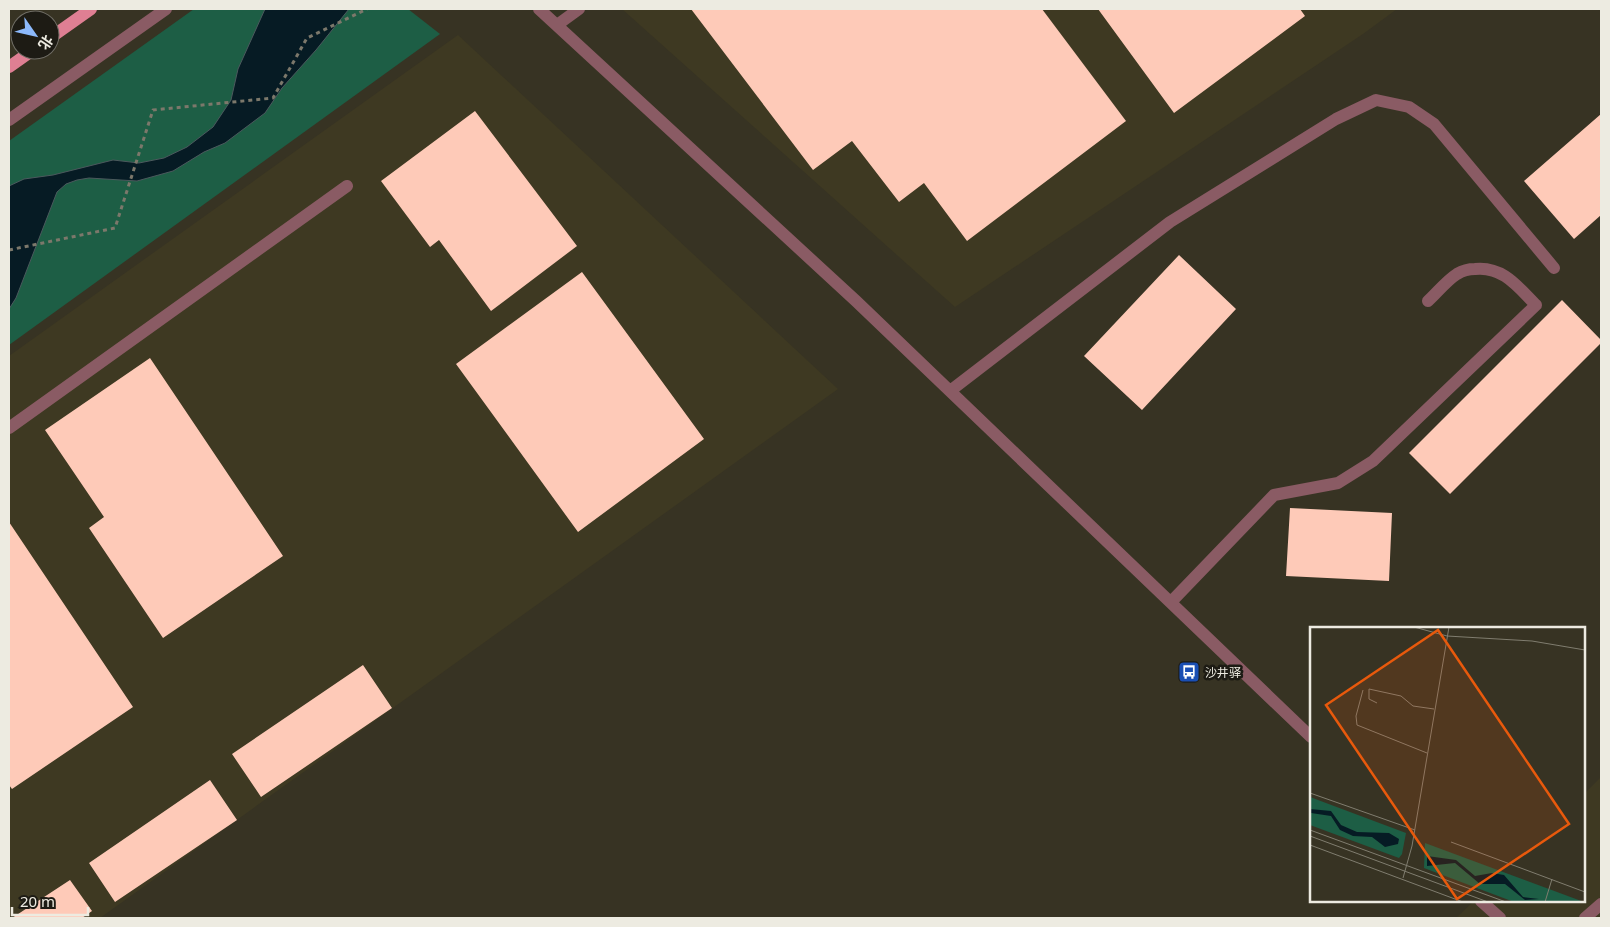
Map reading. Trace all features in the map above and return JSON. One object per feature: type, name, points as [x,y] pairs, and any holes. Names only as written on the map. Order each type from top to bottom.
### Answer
[{"type":"main road","points":[[60,31],[92,9]]},
{"type":"street","points":[[9,120],[166,9]]},
{"type":"street","points":[[539,9],[856,302],[1310,736]]},
{"type":"street","points":[[557,25],[579,9]]},
{"type":"street","points":[[950,391],[1170,222],[1336,119],[1376,100],[1409,107],[1434,124],[1554,268]]},
{"type":"street","points":[[9,428],[347,186]]},
{"type":"street","points":[[1171,602],[1274,495],[1338,483],[1373,462],[1536,305],[1507,276],[1495,270],[1482,268],[1469,269],[1457,274],[1428,301]]},
{"type":"street","points":[[1483,902],[1500,918]]},
{"type":"street","points":[[1585,918],[1601,904]]},
{"type":"path","points":[[9,250],[115,228],[153,110],[272,98],[307,38],[367,9]]},
{"type":"shaded area","points":[[622,9],[1397,9],[1363,34],[955,307]]},
{"type":"shaded area","points":[[458,35],[838,389],[100,918],[9,918],[9,356]]},
{"type":"shaded area","points":[[1601,777],[1601,918],[1456,918],[1473,902],[1585,902],[1585,793]]},
{"type":"green space","points":[[194,9],[408,9],[440,34],[9,345],[9,141]]},
{"type":"water","points":[[265,9],[349,9],[282,88],[265,113],[225,143],[204,152],[173,171],[137,181],[89,178],[66,184],[57,192],[16,298],[9,309],[9,186],[24,179],[53,175],[113,160],[139,163],[164,158],[187,147],[213,127],[231,100],[238,69]]},
{"type":"building","points":[[691,9],[1042,9],[1126,121],[967,241],[924,183],[899,202],[852,141],[813,170]]},
{"type":"building","points":[[1098,9],[1300,9],[1305,16],[1174,113]]},
{"type":"building","points":[[475,111],[577,246],[491,311],[439,240],[430,247],[381,181]]},
{"type":"building","points":[[1601,114],[1601,215],[1574,239],[1524,181]]},
{"type":"building","points":[[1179,255],[1236,309],[1142,410],[1084,356]]},
{"type":"building","points":[[582,272],[704,439],[578,532],[456,364]]},
{"type":"building","points":[[1562,300],[1601,340],[1601,343],[1450,494],[1409,453]]},
{"type":"building","points":[[150,358],[283,556],[163,638],[89,528],[104,517],[45,430]]},
{"type":"building","points":[[1290,508],[1392,513],[1389,581],[1286,576]]},
{"type":"building","points":[[9,522],[133,707],[12,789],[9,785]]},
{"type":"building","points":[[363,665],[392,708],[261,797],[232,754]]},
{"type":"building","points":[[210,780],[237,820],[115,902],[89,863]]},
{"type":"building","points":[[70,880],[92,911],[82,918],[12,918]]},
{"type":"place","name":"沙井驿","points":[[1189,672]]}]
